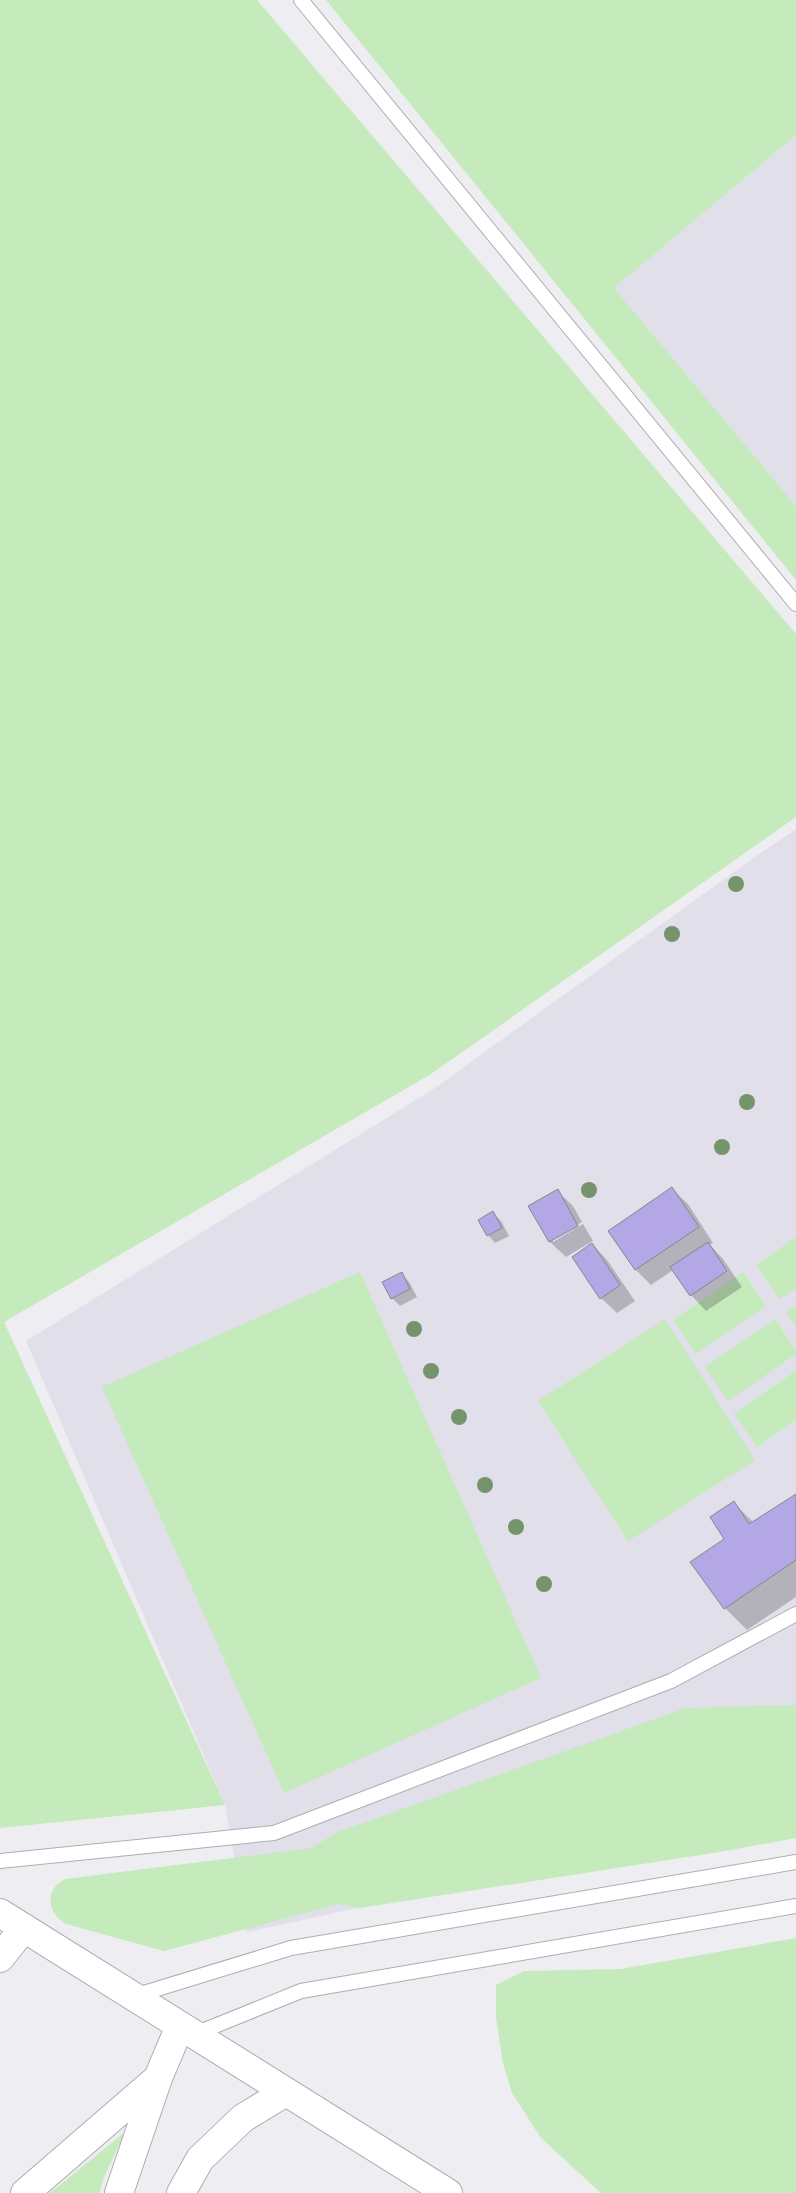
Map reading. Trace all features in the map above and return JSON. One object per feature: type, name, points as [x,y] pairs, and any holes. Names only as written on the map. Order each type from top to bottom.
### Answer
[{"type":"street","points":[[0,1913],[448,2193]]},
{"type":"street","points":[[0,1958],[24,1928]]},
{"type":"street","points":[[119,2193],[158,2078],[187,2030]]},
{"type":"street","points":[[25,2193],[158,2078]]},
{"type":"street","points":[[181,2193],[200,2158],[243,2118],[286,2092]]},
{"type":"lane","points":[[301,0],[796,604]]},
{"type":"lane","points":[[0,1861],[274,1833],[671,1681],[796,1614]]},
{"type":"lane","points":[[134,1996],[291,1948],[796,1862]]},
{"type":"lane","points":[[187,2030],[301,1991],[796,1906]]},
{"type":"shaded area","points":[[796,135],[796,506],[614,288]]},
{"type":"shaded area","points":[[796,829],[796,1812],[247,1932],[225,1805],[26,1341],[432,1090]]},
{"type":"green space","points":[[0,0],[257,0],[796,634],[796,817],[431,1074],[4,1322],[225,1805],[0,1828]]},
{"type":"green space","points":[[326,0],[796,0],[796,135],[614,288],[796,506],[796,580]]},
{"type":"green space","points":[[796,1237],[796,1288],[780,1299],[756,1265]]},
{"type":"green space","points":[[360,1272],[541,1678],[284,1793],[102,1387]]},
{"type":"green space","points":[[743,1272],[766,1306],[696,1354],[673,1320]]},
{"type":"green space","points":[[796,1305],[796,1326],[786,1312]]},
{"type":"green space","points":[[665,1319],[755,1460],[628,1541],[538,1401]]},
{"type":"green space","points":[[775,1319],[796,1351],[796,1354],[728,1401],[705,1367]]},
{"type":"green space","points":[[796,1371],[796,1420],[757,1447],[734,1413]]},
{"type":"green space","points":[[796,1705],[796,1838],[719,1852],[360,1908],[338,1904],[164,1951],[66,1924],[55,1914],[52,1908],[51,1895],[58,1884],[65,1879],[312,1848],[335,1833],[686,1708]]},
{"type":"green space","points":[[796,1938],[796,2193],[601,2193],[541,2138],[512,2093],[503,2063],[496,2018],[496,1985],[524,1971],[621,1969]]},
{"type":"green space","points":[[125,2132],[105,2175],[99,2193],[50,2193]]},
{"type":"building","points":[[672,1187],[699,1227],[635,1270],[608,1231]]},
{"type":"building","points":[[558,1189],[578,1226],[549,1242],[528,1206]]},
{"type":"building","points":[[493,1211],[502,1228],[487,1236],[478,1220]]},
{"type":"building","points":[[708,1242],[727,1271],[690,1296],[670,1267]]},
{"type":"building","points":[[592,1243],[620,1285],[600,1299],[572,1257]]},
{"type":"building","points":[[402,1272],[410,1289],[391,1299],[382,1282]]},
{"type":"building","points":[[796,1494],[796,1560],[724,1609],[690,1562],[724,1539],[710,1517],[734,1501],[749,1524]]}]
